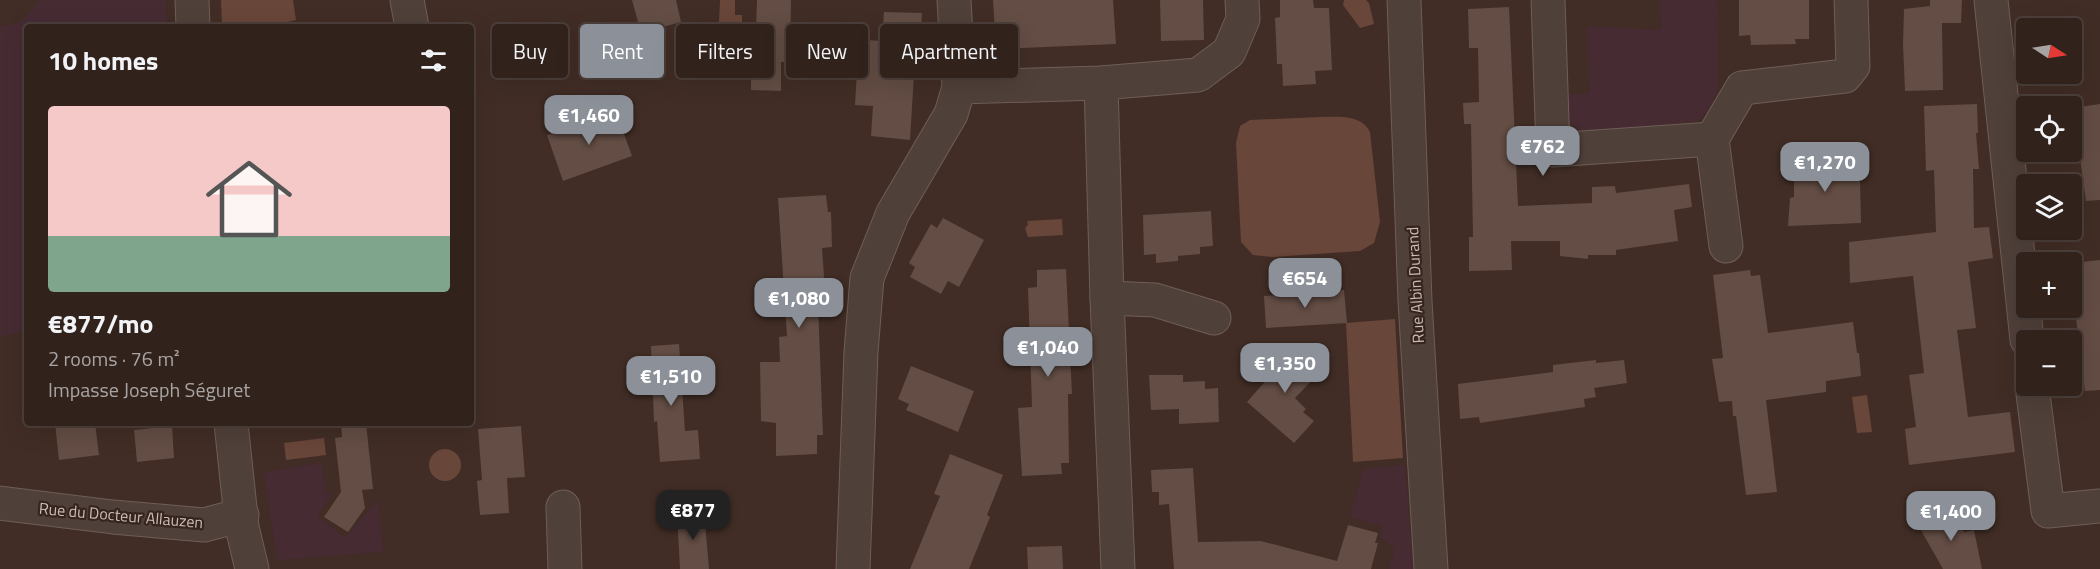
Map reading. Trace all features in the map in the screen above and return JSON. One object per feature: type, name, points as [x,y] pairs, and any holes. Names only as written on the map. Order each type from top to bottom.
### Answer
[{"type":"street","points":[[192,0],[193,24]]},
{"type":"street","points":[[407,0],[411,24]]},
{"type":"street","points":[[853,569],[861,352],[867,278],[893,213],[951,114],[959,87],[954,0]]},
{"type":"street","points":[[959,87],[1101,83],[1198,75],[1229,52],[1243,19],[1242,0]]},
{"type":"street","name":"Rue Albin Durand","points":[[1404,0],[1415,301],[1431,569]]},
{"type":"street","points":[[1548,0],[1553,150],[1712,140]]},
{"type":"street","points":[[1726,246],[1712,140],[1742,88],[1845,76],[1853,66],[1851,0]]},
{"type":"street","points":[[1991,0],[2026,330]]},
{"type":"street","points":[[1101,83],[1118,569]]},
{"type":"street","points":[[1107,298],[1155,300],[1214,318]]},
{"type":"street","points":[[2033,396],[2048,511],[2100,506]]},
{"type":"street","points":[[231,426],[243,524],[252,569]]},
{"type":"street","name":"Rue du Docteur Allauzen","points":[[0,503],[113,517],[204,525],[243,524]]},
{"type":"street","points":[[563,507],[566,569]]},
{"type":"shaded area","points":[[41,0],[165,0],[168,24],[24,24],[24,332],[0,337],[0,26],[20,23]]},
{"type":"shaded area","points":[[221,0],[293,0],[296,20],[278,24],[222,24]]},
{"type":"shaded area","points":[[720,0],[735,0],[735,15],[742,15],[742,23],[719,22]]},
{"type":"shaded area","points":[[1344,0],[1366,0],[1369,3],[1374,24],[1360,28],[1343,5]]},
{"type":"shaded area","points":[[1660,0],[1717,0],[1718,87],[1705,114],[1697,121],[1592,133],[1577,129],[1567,119],[1567,94],[1589,94],[1587,26],[1661,30]]},
{"type":"shaded area","points":[[1320,117],[1355,119],[1366,126],[1370,132],[1380,222],[1374,243],[1360,251],[1273,257],[1253,255],[1241,242],[1236,143],[1240,126],[1250,120]]},
{"type":"shaded area","points":[[1062,219],[1063,235],[1028,237],[1025,228],[1028,225],[1027,221]]},
{"type":"shaded area","points":[[1395,319],[1403,458],[1353,462],[1346,323]]},
{"type":"shaded area","points":[[1867,395],[1872,432],[1857,433],[1852,397]]},
{"type":"shaded area","points":[[324,438],[326,455],[286,460],[284,443]]},
{"type":"shaded area","points":[[445,449],[456,454],[461,465],[456,476],[445,481],[434,476],[429,465],[434,454]]},
{"type":"shaded area","points":[[322,463],[325,494],[333,492],[317,516],[345,538],[378,499],[383,552],[277,560],[264,472]]},
{"type":"shaded area","points":[[1405,465],[1413,569],[1389,569],[1395,549],[1381,537],[1382,526],[1350,517],[1363,469]]},
{"type":"building","points":[[632,0],[676,0],[681,22],[664,27],[664,24],[639,24]]},
{"type":"building","points":[[757,0],[791,0],[791,24],[786,24],[786,62],[781,62],[781,91],[751,90],[751,78],[774,78],[774,24],[756,24]]},
{"type":"building","points":[[993,0],[1113,0],[1116,44],[1018,48],[1018,24],[994,24]]},
{"type":"building","points":[[1160,0],[1203,0],[1204,40],[1161,41]]},
{"type":"building","points":[[1280,0],[1313,0],[1314,8],[1329,8],[1332,70],[1315,71],[1316,84],[1283,86],[1282,64],[1277,64],[1275,18],[1280,17]]},
{"type":"building","points":[[1739,0],[1809,0],[1809,39],[1795,39],[1796,44],[1751,45],[1750,35],[1739,36]]},
{"type":"building","points":[[1930,0],[1962,0],[1961,23],[1942,23],[1943,90],[1905,91],[1904,9],[1930,6]]},
{"type":"building","points":[[1509,7],[1518,206],[1592,203],[1592,187],[1615,186],[1616,193],[1689,184],[1692,207],[1674,210],[1678,241],[1616,250],[1616,255],[1588,255],[1588,259],[1560,256],[1560,241],[1511,241],[1512,270],[1469,271],[1469,237],[1473,237],[1471,124],[1464,124],[1463,103],[1479,102],[1478,48],[1469,48],[1468,9]]},
{"type":"building","points":[[884,12],[922,13],[921,24],[883,24]]},
{"type":"building","points":[[868,40],[880,41],[880,78],[914,78],[910,140],[871,136],[873,106],[855,105],[857,78],[868,78]]},
{"type":"building","points":[[1977,104],[1978,133],[1976,133],[1979,169],[1973,169],[1974,228],[1989,227],[1993,258],[1968,262],[1976,328],[1957,330],[1968,417],[2010,412],[2015,452],[1909,465],[1905,429],[1916,427],[1909,375],[1924,373],[1913,276],[1850,283],[1849,242],[1936,232],[1934,170],[1926,171],[1924,106]]},
{"type":"building","points":[[2100,104],[2100,200],[2086,201],[2081,162],[2082,107]]},
{"type":"building","points":[[616,112],[632,156],[563,181],[547,135]]},
{"type":"building","points":[[1804,154],[1844,155],[1845,179],[1860,178],[1861,223],[1788,226],[1790,198],[1794,197],[1794,170],[1805,170]]},
{"type":"building","points":[[826,195],[828,212],[831,212],[832,247],[822,248],[826,304],[818,304],[823,435],[817,435],[817,454],[776,456],[776,423],[761,421],[760,362],[780,362],[779,337],[787,336],[778,198]]},
{"type":"building","points":[[1211,211],[1213,246],[1200,247],[1200,254],[1178,256],[1178,261],[1156,263],[1156,254],[1144,255],[1143,215]]},
{"type":"building","points":[[943,218],[984,240],[959,287],[948,281],[941,294],[910,277],[915,267],[909,263],[931,224],[937,228]]},
{"type":"building","points":[[2100,260],[2100,390],[2085,391],[2082,367],[2082,330],[2077,330],[2076,318],[2082,318],[2082,262]]},
{"type":"building","points":[[1066,269],[1072,394],[1068,394],[1069,463],[1061,463],[1062,474],[1022,476],[1018,408],[1032,407],[1028,288],[1037,287],[1037,270]]},
{"type":"building","points":[[1750,270],[1751,276],[1760,275],[1768,333],[1853,322],[1861,376],[1826,381],[1826,392],[1766,400],[1777,492],[1746,495],[1736,416],[1733,416],[1732,401],[1719,402],[1712,359],[1723,358],[1713,275]]},
{"type":"building","points":[[1344,290],[1347,323],[1266,328],[1264,296]]},
{"type":"building","points":[[679,344],[685,431],[698,430],[700,459],[660,462],[657,421],[654,422],[651,346]]},
{"type":"building","points":[[1290,346],[1319,373],[1295,398],[1306,409],[1303,412],[1314,421],[1294,443],[1247,402],[1270,376],[1265,371]]},
{"type":"building","points":[[1596,360],[1596,363],[1624,360],[1627,383],[1594,388],[1596,397],[1584,399],[1585,407],[1480,423],[1479,417],[1460,419],[1458,384],[1553,372],[1553,365]]},
{"type":"building","points":[[911,366],[974,391],[958,432],[906,410],[909,404],[898,399]]},
{"type":"building","points":[[1149,375],[1183,375],[1183,382],[1205,381],[1205,389],[1218,388],[1219,422],[1179,424],[1179,409],[1151,410]]},
{"type":"building","points":[[55,426],[95,426],[99,455],[59,460]]},
{"type":"building","points":[[172,426],[174,458],[137,462],[134,430]]},
{"type":"building","points":[[341,426],[366,426],[373,489],[362,490],[365,508],[348,532],[324,517],[341,492],[335,438],[342,437]]},
{"type":"building","points":[[521,426],[525,477],[507,478],[509,513],[480,515],[477,481],[482,480],[478,429]]},
{"type":"building","points":[[950,454],[1003,475],[987,515],[990,517],[969,569],[910,569],[940,496],[934,494]]},
{"type":"building","points":[[1193,468],[1198,542],[1261,541],[1337,561],[1348,525],[1378,533],[1375,543],[1378,543],[1371,569],[1174,569],[1169,504],[1159,505],[1159,492],[1152,492],[1151,470]]},
{"type":"building","points":[[704,511],[709,569],[680,569],[677,513]]},
{"type":"building","points":[[1942,511],[1952,512],[1964,532],[1974,530],[1982,569],[1943,569],[1918,525]]},
{"type":"building","points":[[1062,546],[1063,569],[1028,569],[1027,547]]}]
